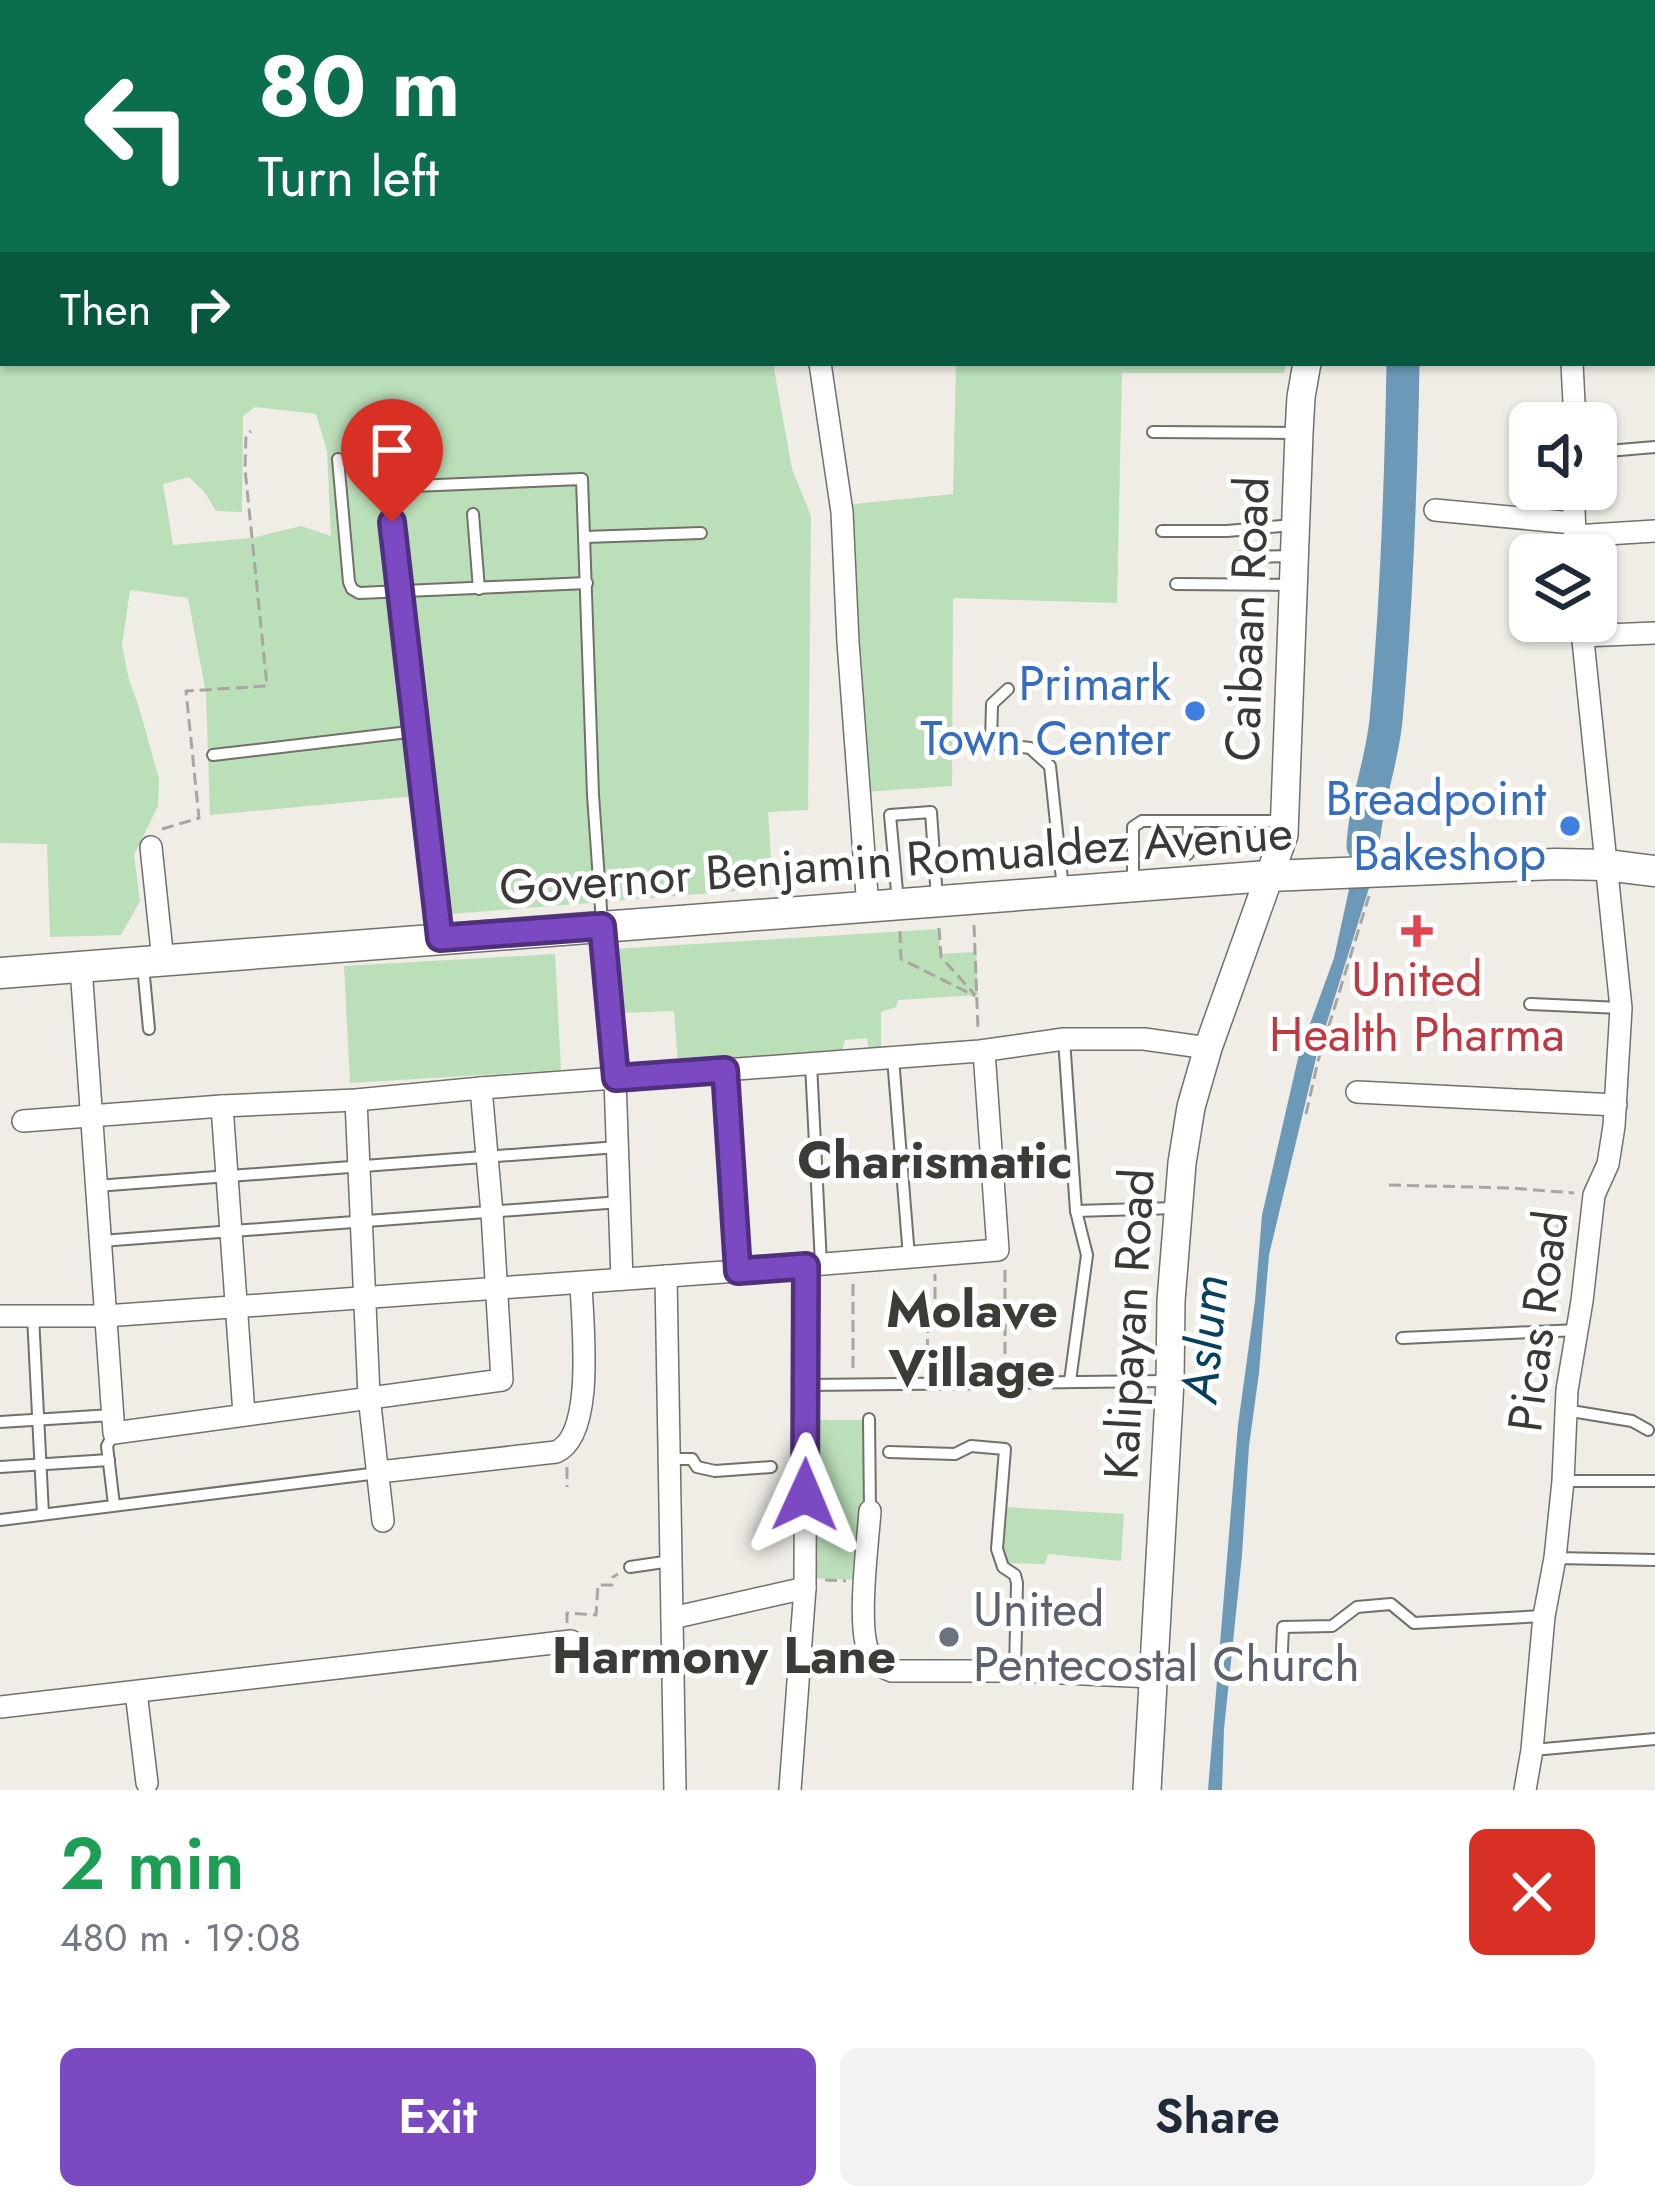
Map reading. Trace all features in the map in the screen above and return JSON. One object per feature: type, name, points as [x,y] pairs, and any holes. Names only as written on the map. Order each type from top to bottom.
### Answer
[{"type":"main road","name":"Governor Benjamin Romualdez Avenue","points":[[0,974],[1268,876],[1377,872],[1408,880],[1555,875],[1606,865],[1655,871]]},
{"type":"street","points":[[820,366],[842,512],[848,642],[883,907]]},
{"type":"street","name":"Caibaan Road","points":[[1268,876],[1284,835],[1300,397],[1306,366]]},
{"type":"street","points":[[1572,366],[1574,402]]},
{"type":"street","points":[[1435,510],[1554,534]]},
{"type":"street","points":[[1617,534],[1655,531]]},
{"type":"street","points":[[1617,631],[1655,633]]},
{"type":"street","name":"Picas Road","points":[[1525,1790],[1555,1558],[1565,1410],[1594,1196],[1608,1164],[1616,1105],[1621,1008],[1583,642]]},
{"type":"street","points":[[151,847],[153,962]]},
{"type":"street","name":"Kalipayan Road","points":[[1147,1790],[1171,1301],[1191,1107],[1268,876]]},
{"type":"street","points":[[602,926],[616,1078],[622,1279]]},
{"type":"street","points":[[81,967],[113,1424],[244,1414],[502,1380],[482,1088]]},
{"type":"street","points":[[23,1120],[356,1100],[982,1051],[1064,1039],[1144,1039],[1208,1048]]},
{"type":"street","points":[[0,1316],[105,1316],[998,1250],[982,1051]]},
{"type":"street","points":[[1357,1092],[1616,1105]]},
{"type":"street","points":[[356,1100],[369,1396],[383,1521]]},
{"type":"street","points":[[222,1106],[244,1414]]},
{"type":"street","points":[[790,1790],[805,1584],[806,1385],[813,1265]]},
{"type":"street","points":[[666,1276],[675,1790]]},
{"type":"street","points":[[379,1472],[566,1448],[584,1388],[581,1283]]},
{"type":"street","points":[[869,1511],[865,1643],[870,1657],[882,1667],[892,1671],[1153,1677]]},
{"type":"street","points":[[672,1618],[805,1584]]},
{"type":"street","points":[[0,1708],[570,1641]]},
{"type":"street","points":[[136,1692],[147,1783]]},
{"type":"lane","points":[[1153,432],[1299,433]]},
{"type":"lane","points":[[1617,450],[1655,447]]},
{"type":"lane","points":[[338,459],[349,582],[358,593],[587,583]]},
{"type":"lane","points":[[440,938],[390,487],[582,479],[602,926]]},
{"type":"lane","points":[[473,514],[479,589]]},
{"type":"lane","points":[[1162,531],[1296,524]]},
{"type":"lane","points":[[585,537],[701,533]]},
{"type":"lane","points":[[1241,557],[1295,571]]},
{"type":"lane","points":[[1176,584],[1295,571]]},
{"type":"lane","points":[[1008,689],[992,704],[991,743],[1030,748],[1050,766],[1063,892]]},
{"type":"lane","points":[[213,755],[417,731]]},
{"type":"lane","points":[[883,907],[890,814],[931,812],[937,902]]},
{"type":"lane","points":[[1133,887],[1133,827],[1142,821],[1284,821]]},
{"type":"lane","points":[[1188,854],[1189,821]]},
{"type":"lane","points":[[149,1029],[153,962]]},
{"type":"lane","points":[[1530,1004],[1621,1008]]},
{"type":"lane","points":[[1064,1039],[1076,1211],[1087,1255],[1070,1381]]},
{"type":"lane","points":[[893,1058],[909,1257]]},
{"type":"lane","points":[[812,1064],[813,1265]]},
{"type":"lane","points":[[725,1070],[738,1271]]},
{"type":"lane","points":[[96,1186],[618,1147]]},
{"type":"lane","points":[[100,1241],[620,1202]]},
{"type":"lane","points":[[1076,1211],[1178,1208]]},
{"type":"lane","points":[[33,1316],[43,1514]]},
{"type":"lane","points":[[1402,1338],[1578,1330]]},
{"type":"lane","points":[[806,1385],[1170,1381]]},
{"type":"lane","points":[[1565,1410],[1632,1421],[1648,1430]]},
{"type":"lane","points":[[869,1419],[869,1511]]},
{"type":"lane","points":[[0,1422],[113,1424],[107,1446],[114,1505]]},
{"type":"lane","points":[[889,1452],[955,1454],[971,1446],[1006,1449],[997,1549],[1004,1567],[1016,1575],[1015,1671]]},
{"type":"lane","points":[[670,1459],[692,1459],[697,1467],[715,1471],[771,1467]]},
{"type":"lane","points":[[0,1467],[109,1460]]},
{"type":"lane","points":[[0,1520],[379,1472]]},
{"type":"lane","points":[[1563,1481],[1655,1481]]},
{"type":"lane","points":[[1555,1558],[1655,1560]]},
{"type":"lane","points":[[630,1567],[671,1561]]},
{"type":"lane","points":[[1281,1672],[1283,1627],[1332,1626],[1357,1607],[1391,1604],[1414,1623],[1544,1616]]},
{"type":"lane","points":[[1532,1750],[1655,1739]]},
{"type":"path","points":[[151,847],[150,834],[199,818],[186,692],[267,686],[245,469],[246,435],[251,430]]},
{"type":"path","points":[[1306,1114],[1344,971],[1377,872]]},
{"type":"path","points":[[975,899],[982,1051]]},
{"type":"path","points":[[937,902],[941,957],[977,997]]},
{"type":"path","points":[[883,907],[901,959],[977,997]]},
{"type":"path","points":[[1389,1185],[1511,1187],[1594,1196]]},
{"type":"path","points":[[1558,1217],[1559,1251],[1563,1258],[1586,1268]]},
{"type":"path","points":[[998,1250],[1005,1260],[1005,1382]]},
{"type":"path","points":[[927,1383],[928,1314],[935,1304],[934,1254]]},
{"type":"path","points":[[853,1262],[853,1384]]},
{"type":"path","points":[[570,1641],[566,1613],[596,1616],[598,1585],[612,1585],[613,1576],[630,1567]]},
{"type":"path","points":[[805,1584],[866,1581]]},
{"type":"green space","points":[[0,366],[774,366],[792,469],[811,516],[808,810],[768,812],[773,888],[426,916],[416,796],[210,815],[206,693],[188,598],[130,590],[122,645],[159,779],[158,806],[134,855],[140,901],[121,935],[50,937],[47,844],[0,843]],"holes":[[[255,407],[316,414],[327,451],[331,536],[301,526],[252,538],[173,545],[163,484],[189,477],[216,511],[242,512],[243,416]]]},
{"type":"green space","points":[[956,366],[1285,366],[1284,373],[1122,373],[1117,603],[953,598],[952,786],[864,792],[853,504],[953,494]]},
{"type":"green space","points":[[939,929],[940,954],[976,952],[978,995],[898,1000],[896,1007],[881,1012],[881,1050],[869,1051],[867,1038],[845,1040],[841,1054],[678,1064],[674,1011],[620,1013],[615,949]]},
{"type":"green space","points":[[555,954],[561,1070],[350,1083],[344,966]]},
{"type":"green space","points":[[810,1420],[871,1420],[860,1580],[810,1578]]},
{"type":"green space","points":[[1005,1507],[1124,1514],[1121,1561],[1048,1554],[1045,1564],[1005,1563],[1000,1548]]},
{"type":"water","points":[[1367,882],[1317,1054],[1269,1255],[1222,1790],[1208,1790],[1238,1425],[1262,1215],[1299,1054],[1334,958],[1350,885]]},
{"type":"waterway","name":"Aslum","points":[[1363,846],[1390,675],[1403,366]]},
{"type":"place","name":"Primark Town Center","points":[[1195,711]]},
{"type":"place","name":"Breadpoint Bakeshop","points":[[1570,826]]},
{"type":"place","name":"United Health Pharma","points":[[1417,931]]},
{"type":"place","name":"United Pentecostal Church","points":[[949,1637]]},
{"type":"district","name":"Charismatic","points":[[935,1160]]},
{"type":"district","name":"Molave Village","points":[[972,1338]]},
{"type":"district","name":"Harmony Lane","points":[[724,1655]]},
{"type":"route","points":[[392,522],[440,938],[602,926],[616,1078],[725,1070],[738,1271],[806,1266],[805,1495]]}]
